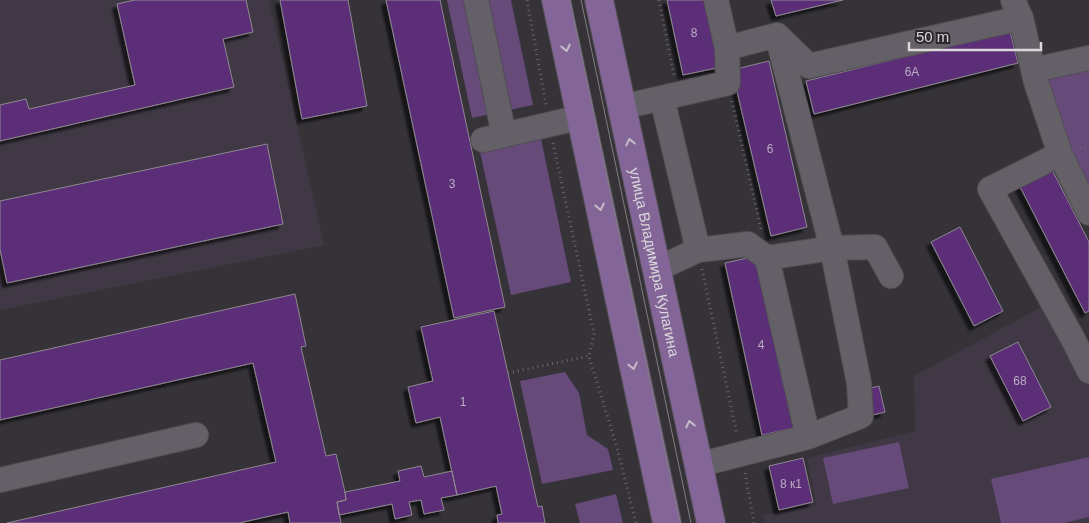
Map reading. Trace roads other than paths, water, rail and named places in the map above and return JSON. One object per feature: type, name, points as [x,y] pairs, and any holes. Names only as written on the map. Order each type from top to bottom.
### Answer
[{"type":"main road","points":[[556,0],[667,523]]},
{"type":"main road","name":"улица Владимира Кулагина","points":[[599,0],[711,523]]},
{"type":"lane","points":[[476,0],[493,137],[581,117]]},
{"type":"lane","points":[[622,107],[728,83],[727,48],[716,0]]},
{"type":"lane","points":[[777,35],[810,66],[1017,9],[1033,70],[1060,154],[1089,212]]},
{"type":"lane","points":[[727,48],[777,35]]},
{"type":"lane","points":[[698,465],[808,437],[861,416],[859,383],[832,248],[777,35]]},
{"type":"lane","points":[[1033,70],[1089,58]]},
{"type":"lane","points":[[662,98],[698,250]]},
{"type":"lane","points":[[1060,154],[990,188],[1081,335],[1089,372]]},
{"type":"lane","points":[[657,269],[698,250],[748,244],[767,258],[808,437]]},
{"type":"lane","points":[[767,258],[832,248],[875,247],[890,276]]},
{"type":"lane","points":[[0,480],[196,436]]},
{"type":"tram line","points":[[570,0],[680,523]]},
{"type":"tram line","points":[[581,0],[691,523]]}]
